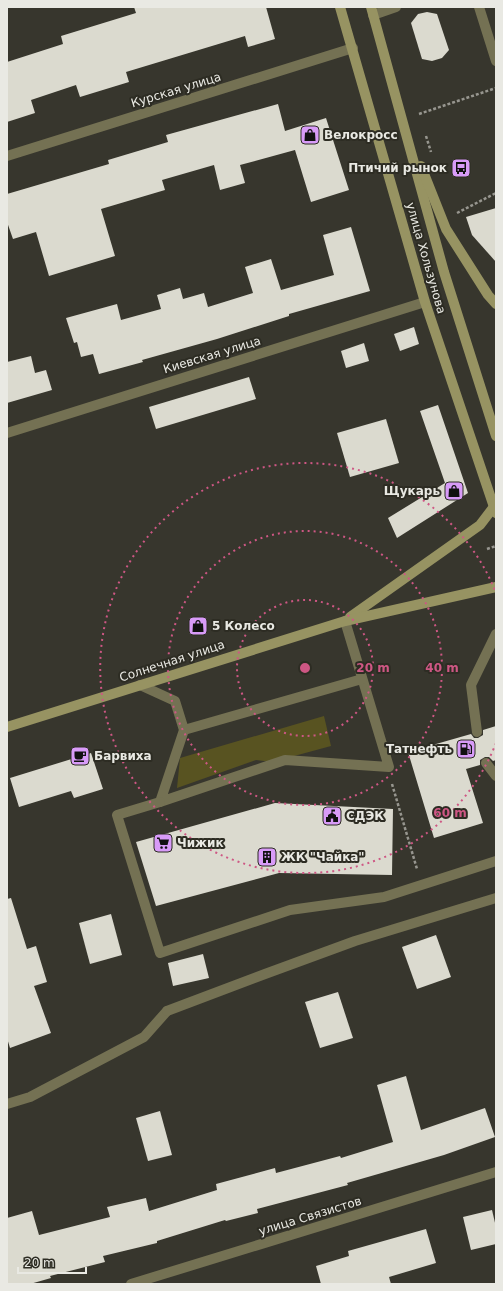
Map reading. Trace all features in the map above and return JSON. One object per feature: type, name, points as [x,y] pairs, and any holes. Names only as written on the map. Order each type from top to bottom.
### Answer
[{"type":"main road","name":"улица Хользунова","points":[[340,7],[425,302],[495,508]]},
{"type":"main road","name":"улица Хользунова","points":[[372,11],[444,272],[496,436]]},
{"type":"main road","points":[[403,121],[446,229],[488,295],[496,304]]},
{"type":"main road","name":"Солнечная улица","points":[[345,621],[480,525],[495,508]]},
{"type":"main road","name":"Солнечная улица","points":[[7,727],[345,621],[496,587]]},
{"type":"street","points":[[372,11],[396,7]]},
{"type":"street","points":[[479,7],[496,61]]},
{"type":"street","name":"Курская улица","points":[[7,156],[353,48]]},
{"type":"street","name":"Киевская улица","points":[[7,433],[425,302]]},
{"type":"street","points":[[345,621],[389,768],[285,760],[160,802],[116,815],[160,953],[290,910],[384,897],[496,861]]},
{"type":"street","points":[[476,732],[471,685],[496,634]]},
{"type":"street","points":[[184,730],[362,679]]},
{"type":"street","points":[[140,685],[175,701],[184,730],[160,802]]},
{"type":"street","points":[[486,763],[496,776]]},
{"type":"street","points":[[7,1104],[30,1097],[144,1037],[167,1011],[355,941],[496,898]]},
{"type":"street","name":"улица Связистов","points":[[131,1284],[496,1172]]},
{"type":"path","points":[[417,107],[419,114],[496,88]]},
{"type":"path","points":[[424,129],[433,158]]},
{"type":"path","points":[[451,216],[496,193]]},
{"type":"path","points":[[487,549],[496,546]]},
{"type":"path","points":[[389,768],[393,788],[422,885]]},
{"type":"shaded area","points":[[324,716],[331,746],[272,762],[256,760],[177,788],[180,758]]},
{"type":"building","points":[[134,7],[266,7],[275,39],[248,47],[245,36],[126,72],[129,82],[80,97],[76,85],[31,100],[35,113],[7,122],[7,62],[63,44],[61,36],[136,13]]},
{"type":"building","points":[[427,12],[437,14],[449,50],[442,58],[432,61],[422,59],[411,23],[418,14]]},
{"type":"building","points":[[278,104],[285,131],[326,118],[349,190],[311,202],[295,150],[240,165],[245,183],[220,190],[214,165],[162,180],[165,190],[101,209],[115,256],[49,276],[36,232],[13,239],[7,222],[7,194],[109,164],[108,160],[168,142],[166,135]]},
{"type":"building","points":[[496,208],[496,262],[472,235],[466,217]]},
{"type":"building","points":[[351,227],[370,291],[289,314],[289,316],[217,339],[99,374],[93,354],[81,357],[77,342],[74,343],[66,318],[117,304],[121,320],[161,309],[157,295],[180,288],[183,299],[204,293],[208,307],[253,293],[245,267],[271,259],[281,290],[334,275],[323,235]]},
{"type":"building","points":[[414,327],[419,344],[400,351],[394,334]]},
{"type":"building","points":[[364,343],[369,361],[346,368],[341,351]]},
{"type":"building","points":[[31,356],[35,373],[46,370],[52,390],[7,403],[7,362]]},
{"type":"building","points":[[249,377],[256,399],[156,429],[149,407]]},
{"type":"building","points":[[438,405],[468,493],[397,538],[388,518],[445,483],[420,411]]},
{"type":"building","points":[[386,419],[399,463],[350,477],[337,433]]},
{"type":"building","points":[[496,726],[496,760],[493,761],[489,757],[485,757],[480,760],[480,765],[466,769],[483,823],[434,838],[408,752],[471,734],[474,738],[478,738],[483,735],[483,730]]},
{"type":"building","points":[[91,753],[103,789],[74,798],[71,791],[19,807],[10,778]]},
{"type":"building","name":"ЖК \"Чайка\"","points":[[275,803],[393,809],[392,875],[279,873],[156,906],[136,842]]},
{"type":"building","points":[[11,898],[27,949],[36,946],[47,982],[34,986],[51,1033],[10,1048],[7,1038],[7,899]]},
{"type":"building","points":[[111,914],[122,955],[90,964],[79,923]]},
{"type":"building","points":[[436,935],[451,977],[417,989],[402,947]]},
{"type":"building","points":[[203,954],[209,978],[173,986],[168,963]]},
{"type":"building","points":[[338,992],[353,1038],[320,1048],[305,1002]]},
{"type":"building","points":[[406,1076],[421,1130],[485,1108],[495,1137],[444,1155],[347,1183],[348,1185],[257,1209],[258,1213],[225,1220],[157,1241],[157,1243],[103,1256],[105,1262],[50,1276],[51,1278],[30,1284],[7,1284],[7,1218],[32,1211],[39,1235],[110,1217],[107,1207],[146,1198],[149,1211],[217,1190],[216,1184],[275,1168],[276,1173],[340,1156],[341,1158],[393,1142],[377,1085]]},
{"type":"building","points":[[160,1111],[172,1155],[148,1161],[136,1118]]},
{"type":"building","points":[[492,1210],[496,1227],[496,1244],[471,1250],[463,1217]]},
{"type":"building","points":[[426,1229],[436,1263],[389,1277],[391,1284],[321,1284],[316,1266],[349,1256],[348,1251]]},
{"type":"place","name":"Велокросс","points":[[310,135]]},
{"type":"place","name":"Птичий рынок","points":[[461,168]]},
{"type":"place","name":"Щукарь","points":[[454,491]]},
{"type":"place","name":"5 Колесо","points":[[198,626]]},
{"type":"place","name":"Татнефть","points":[[466,749]]},
{"type":"place","name":"Барвиха","points":[[80,756]]},
{"type":"place","name":"СДЭК","points":[[332,816]]},
{"type":"place","name":"Чижик","points":[[163,843]]},
{"type":"place","name":"ЖК \"Чайка\"","points":[[267,857]]}]
